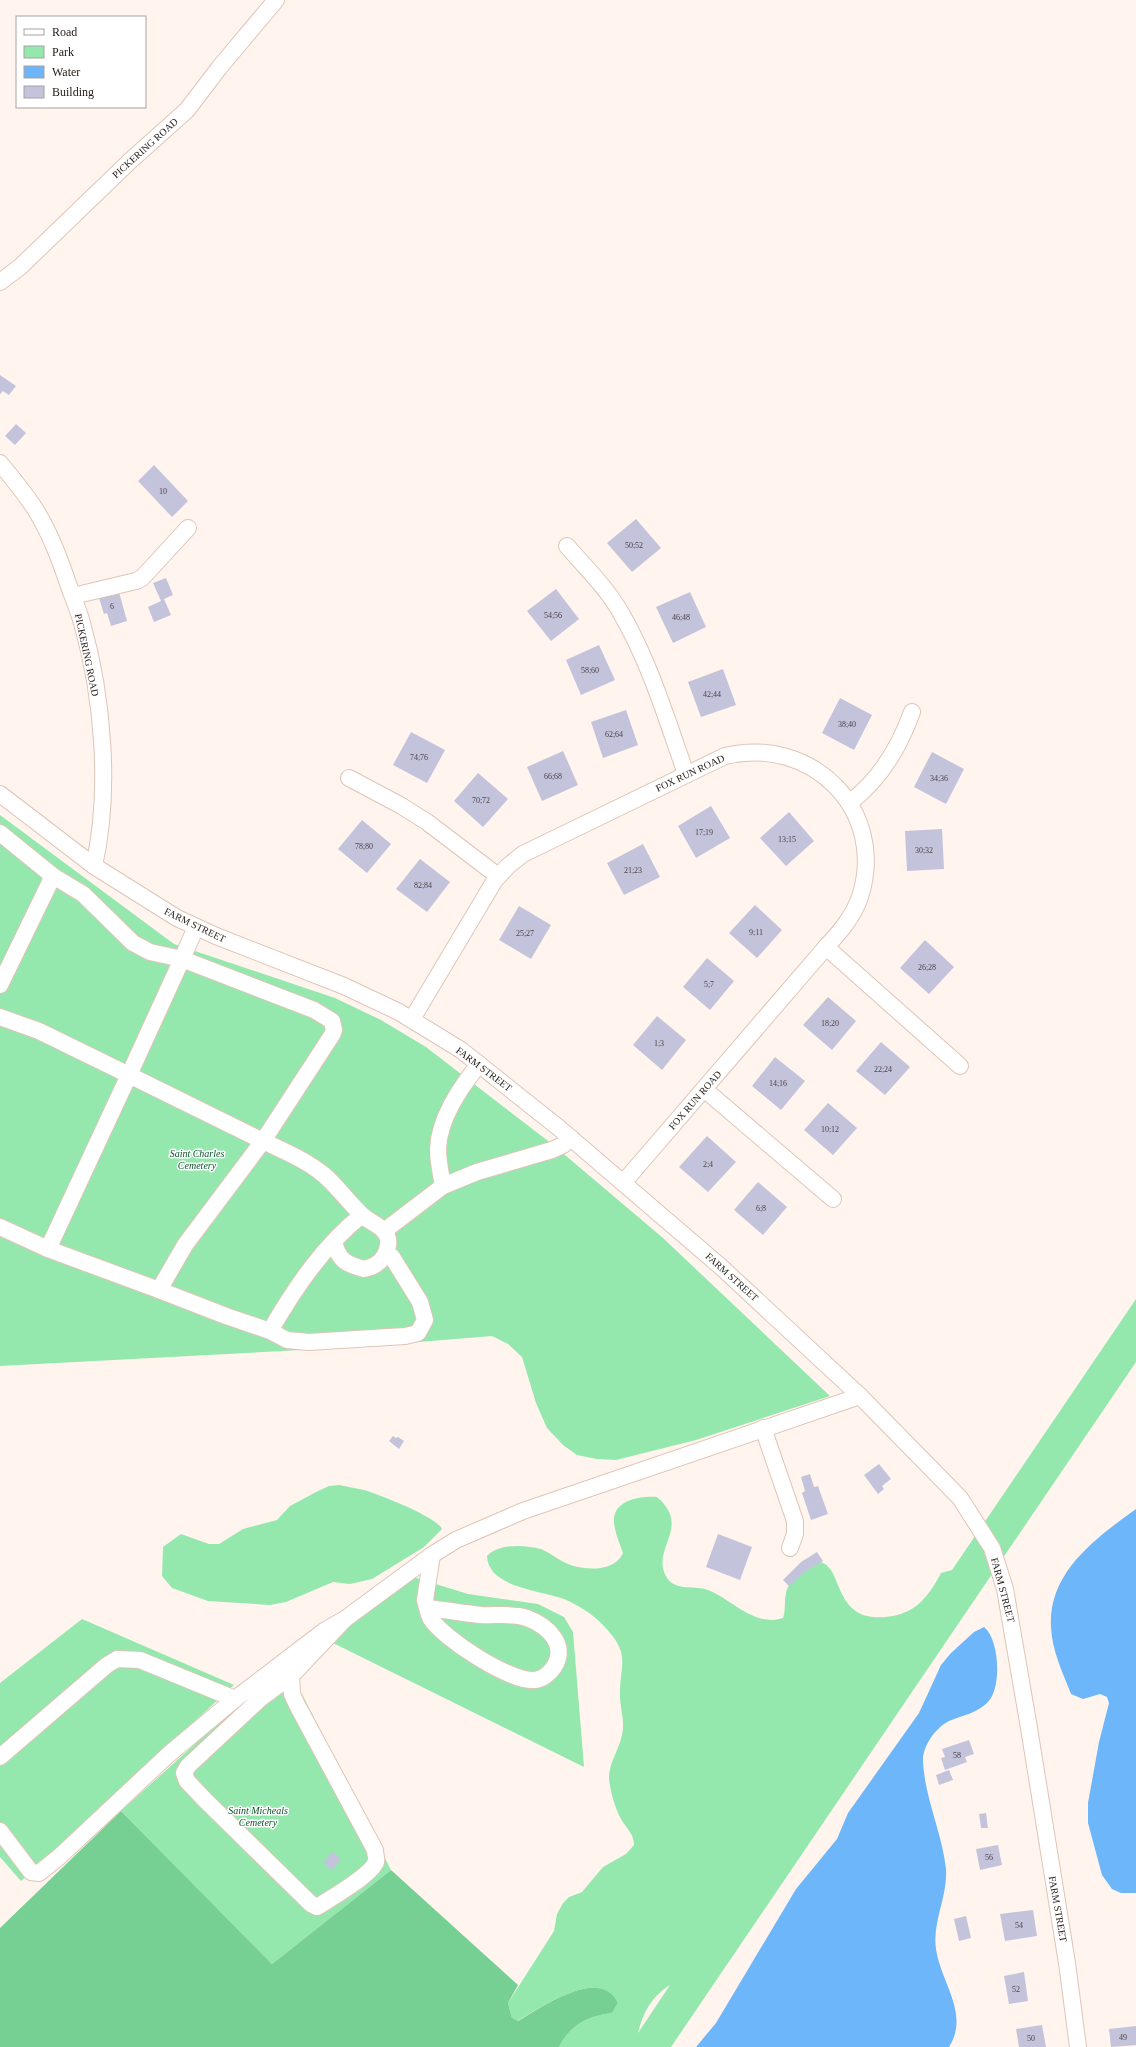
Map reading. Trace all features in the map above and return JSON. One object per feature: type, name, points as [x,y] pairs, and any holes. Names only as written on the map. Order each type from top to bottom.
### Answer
[{"type":"street","name":"PICKERING ROAD","points":[[0,282],[20,267],[130,161],[187,110],[219,68],[276,0]]},
{"type":"street","name":"PICKERING ROAD","points":[[0,463],[35,509],[60,561],[82,623],[100,719],[104,800],[101,836],[94,866]]},
{"type":"street","points":[[73,596],[136,581],[142,578],[188,528]]},
{"type":"street","points":[[567,546],[613,601],[634,639],[653,681],[686,774]]},
{"type":"street","points":[[849,803],[863,792],[888,763],[906,730],[912,712]]},
{"type":"street","name":"FOX RUN ROAD","points":[[412,1019],[498,876],[523,854],[714,760],[736,754],[759,752],[793,758],[813,768],[831,782],[849,803],[857,819],[864,841],[865,875],[855,908],[843,928],[623,1183]]},
{"type":"street","points":[[349,778],[400,805],[427,822],[498,876]]},
{"type":"street","name":"FARM STREET","points":[[0,794],[94,866],[135,893],[196,927],[344,986],[412,1019],[479,1064],[571,1138],[720,1266],[860,1396],[960,1498],[992,1548],[1005,1589],[1014,1633],[1067,1963],[1078,2047]]},
{"type":"street","points":[[0,833],[53,876],[83,894],[133,943],[150,952],[182,959],[314,1010],[332,1021],[334,1030],[332,1035],[289,1098],[263,1141],[185,1245],[159,1290]]},
{"type":"street","points":[[0,985],[53,876]]},
{"type":"street","points":[[48,1249],[196,927]]},
{"type":"street","points":[[826,947],[960,1066]]},
{"type":"street","points":[[0,1017],[39,1031],[300,1159],[323,1174],[346,1196],[362,1215],[384,1231],[388,1244],[386,1252],[375,1265],[364,1270],[344,1262],[337,1254],[334,1242]]},
{"type":"street","points":[[443,1186],[438,1148],[441,1133],[450,1108],[464,1082],[479,1064]]},
{"type":"street","points":[[704,1089],[833,1199]]},
{"type":"street","points":[[384,1231],[443,1186],[477,1172],[552,1150],[563,1145],[571,1138]]},
{"type":"street","points":[[270,1331],[295,1289],[334,1242],[362,1215]]},
{"type":"street","points":[[0,1227],[48,1249],[270,1331],[287,1340],[309,1342],[405,1336],[418,1332],[425,1320],[420,1302],[392,1257],[386,1252]]},
{"type":"street","points":[[0,1831],[31,1872],[39,1873],[59,1857],[169,1754],[235,1699],[324,1631],[345,1619],[432,1555],[456,1540],[523,1511],[860,1396]]},
{"type":"street","points":[[763,1428],[795,1521],[795,1534],[790,1548]]},
{"type":"street","points":[[427,1608],[480,1615],[525,1617],[540,1624],[553,1635],[559,1647],[559,1660],[552,1672],[535,1680],[525,1679],[501,1670],[474,1655],[452,1640],[431,1619],[427,1608],[425,1600],[432,1555]]},
{"type":"street","points":[[291,1676],[292,1694],[297,1705],[375,1850],[376,1861],[372,1868],[348,1887],[316,1908],[310,1904],[204,1799],[187,1780],[184,1773],[188,1766],[261,1698],[291,1676],[345,1619]]},
{"type":"street","points":[[0,1757],[107,1665],[117,1659],[140,1660],[235,1699]]},
{"type":"green space","name":"Saint Charles Cemetery","points":[[0,815],[174,944],[335,998],[381,1020],[426,1047],[552,1144],[663,1238],[830,1396],[696,1440],[616,1460],[597,1459],[577,1455],[563,1445],[547,1428],[536,1403],[522,1357],[508,1344],[492,1336],[358,1347],[0,1366]]},
{"type":"green space","points":[[1136,1299],[1136,1362],[671,2047],[559,2047],[563,2039],[574,2027],[595,2016],[612,2013],[618,2003],[610,1992],[598,1988],[585,1989],[570,1993],[540,2007],[517,2021],[512,2018],[508,2003],[554,1931],[557,1914],[563,1903],[569,1897],[582,1892],[603,1867],[626,1854],[634,1845],[634,1841],[617,1810],[609,1778],[609,1772],[621,1740],[623,1730],[620,1699],[622,1659],[618,1644],[602,1624],[579,1607],[564,1599],[517,1586],[496,1575],[490,1567],[487,1556],[498,1549],[520,1546],[541,1549],[564,1562],[583,1568],[591,1569],[607,1567],[619,1559],[623,1553],[616,1535],[614,1523],[617,1509],[628,1501],[643,1497],[657,1497],[667,1508],[671,1519],[671,1529],[663,1557],[663,1567],[670,1582],[684,1587],[705,1589],[751,1615],[762,1619],[772,1620],[783,1618],[786,1593],[791,1583],[800,1574],[820,1562],[828,1566],[849,1605],[859,1613],[873,1617],[893,1616],[909,1611],[922,1601],[941,1573],[952,1570]],"holes":[[[670,1985],[638,2033],[645,2012],[653,2000]]]},
{"type":"green space","points":[[339,1485],[364,1490],[394,1501],[430,1518],[442,1529],[424,1547],[372,1579],[350,1584],[333,1582],[286,1602],[270,1605],[208,1601],[172,1588],[162,1576],[163,1547],[181,1534],[209,1544],[219,1544],[243,1529],[277,1520],[290,1506],[329,1486]]},
{"type":"green space","points":[[413,1577],[468,1594],[538,1604],[564,1617],[573,1632],[584,1767],[329,1641]]},
{"type":"green space","points":[[82,1619],[234,1685],[21,1881],[0,1857],[0,1683]]},
{"type":"green space","name":"Saint Micheals Cemetery","points":[[256,1689],[302,1694],[391,1870],[272,1964],[121,1811]]},
{"type":"green space","points":[[121,1811],[272,1964],[391,1870],[518,1985],[508,2003],[512,2018],[518,2021],[555,2000],[570,1993],[585,1989],[598,1988],[610,1992],[618,2003],[612,2013],[595,2016],[574,2027],[563,2039],[559,2047],[0,2047],[0,1928]]},
{"type":"water","points":[[1136,1509],[1136,1893],[1121,1893],[1112,1889],[1102,1875],[1088,1823],[1088,1803],[1099,1742],[1109,1703],[1107,1697],[1100,1694],[1083,1699],[1071,1694],[1053,1645],[1051,1627],[1052,1607],[1057,1589],[1066,1573],[1077,1558],[1105,1532]]},
{"type":"water","points":[[984,1627],[989,1633],[996,1653],[997,1677],[992,1697],[978,1710],[949,1721],[939,1728],[930,1738],[923,1756],[924,1776],[941,1842],[946,1869],[945,1889],[935,1939],[939,1962],[952,1998],[957,2023],[955,2035],[949,2047],[696,2047],[716,2023],[796,1889],[837,1839],[848,1813],[919,1713],[941,1665],[951,1653],[974,1632]]},
{"type":"building","points":[[0,375],[16,386],[9,395],[3,391],[0,394]]},
{"type":"building","points":[[16,424],[26,433],[15,445],[5,436]]},
{"type":"building","points":[[154,465],[188,501],[172,517],[138,481]]},
{"type":"building","points":[[636,519],[661,548],[632,572],[607,543]]},
{"type":"building","points":[[166,578],[173,595],[164,599],[171,615],[154,622],[148,607],[161,601],[153,583]]},
{"type":"building","points":[[556,589],[579,619],[551,641],[527,611]]},
{"type":"building","points":[[119,592],[127,621],[111,626],[107,613],[104,614],[99,598]]},
{"type":"building","points":[[690,592],[706,627],[673,643],[656,607]]},
{"type":"building","points":[[599,645],[615,680],[581,695],[566,660]]},
{"type":"building","points":[[723,669],[736,705],[701,717],[688,682]]},
{"type":"building","points":[[840,698],[872,715],[854,750],[822,733]]},
{"type":"building","points":[[626,710],[638,745],[603,758],[591,722]]},
{"type":"building","points":[[411,732],[445,750],[427,783],[393,765]]},
{"type":"building","points":[[563,751],[578,785],[542,801],[527,767]]},
{"type":"building","points":[[932,752],[964,769],[946,804],[914,787]]},
{"type":"building","points":[[478,773],[508,799],[483,827],[454,801]]},
{"type":"building","points":[[711,806],[730,838],[696,858],[678,826]]},
{"type":"building","points":[[789,812],[814,841],[786,866],[760,838]]},
{"type":"building","points":[[362,820],[391,844],[367,873],[338,849]]},
{"type":"building","points":[[942,829],[944,869],[907,871],[905,831]]},
{"type":"building","points":[[643,844],[660,877],[624,895],[607,863]]},
{"type":"building","points":[[420,859],[450,882],[427,912],[396,889]]},
{"type":"building","points":[[755,905],[782,930],[757,958],[729,933]]},
{"type":"building","points":[[519,906],[551,925],[531,959],[499,940]]},
{"type":"building","points":[[925,940],[954,967],[929,994],[900,968]]},
{"type":"building","points":[[707,958],[734,981],[710,1010],[683,987]]},
{"type":"building","points":[[828,997],[856,1021],[832,1050],[803,1025]]},
{"type":"building","points":[[657,1016],[686,1040],[662,1070],[633,1045]]},
{"type":"building","points":[[881,1042],[910,1067],[885,1095],[856,1071]]},
{"type":"building","points":[[775,1057],[805,1081],[781,1110],[752,1086]]},
{"type":"building","points":[[828,1103],[857,1128],[833,1155],[804,1130]]},
{"type":"building","points":[[707,1136],[736,1162],[708,1192],[679,1167]]},
{"type":"building","points":[[758,1182],[787,1207],[763,1235],[734,1210]]},
{"type":"building","points":[[393,1436],[404,1441],[399,1449],[389,1441]]},
{"type":"building","points":[[879,1464],[891,1479],[882,1486],[884,1489],[878,1494],[864,1475]]},
{"type":"building","points":[[810,1474],[814,1487],[818,1486],[828,1514],[811,1520],[802,1493],[805,1491],[801,1477]]},
{"type":"building","points":[[718,1534],[752,1547],[740,1580],[706,1567]]},
{"type":"building","points":[[817,1552],[823,1561],[806,1571],[789,1586],[783,1580],[801,1562]]},
{"type":"building","points":[[969,1740],[974,1754],[965,1757],[967,1762],[945,1770],[941,1758],[945,1757],[942,1749]]},
{"type":"building","points":[[949,1770],[953,1780],[939,1785],[936,1775]]},
{"type":"building","points":[[986,1813],[988,1828],[981,1828],[979,1814]]},
{"type":"building","points":[[998,1845],[1002,1865],[980,1870],[976,1849]]},
{"type":"building","points":[[332,1852],[341,1859],[332,1870],[323,1863]]},
{"type":"building","points":[[1033,1910],[1037,1936],[1005,1941],[1000,1914]]},
{"type":"building","points":[[966,1916],[971,1938],[959,1941],[954,1919]]},
{"type":"building","points":[[1024,1972],[1028,2001],[1009,2004],[1004,1976]]},
{"type":"building","points":[[1042,2025],[1046,2047],[1019,2047],[1016,2029]]},
{"type":"building","points":[[1136,2026],[1136,2045],[1111,2047],[1109,2029]]}]
